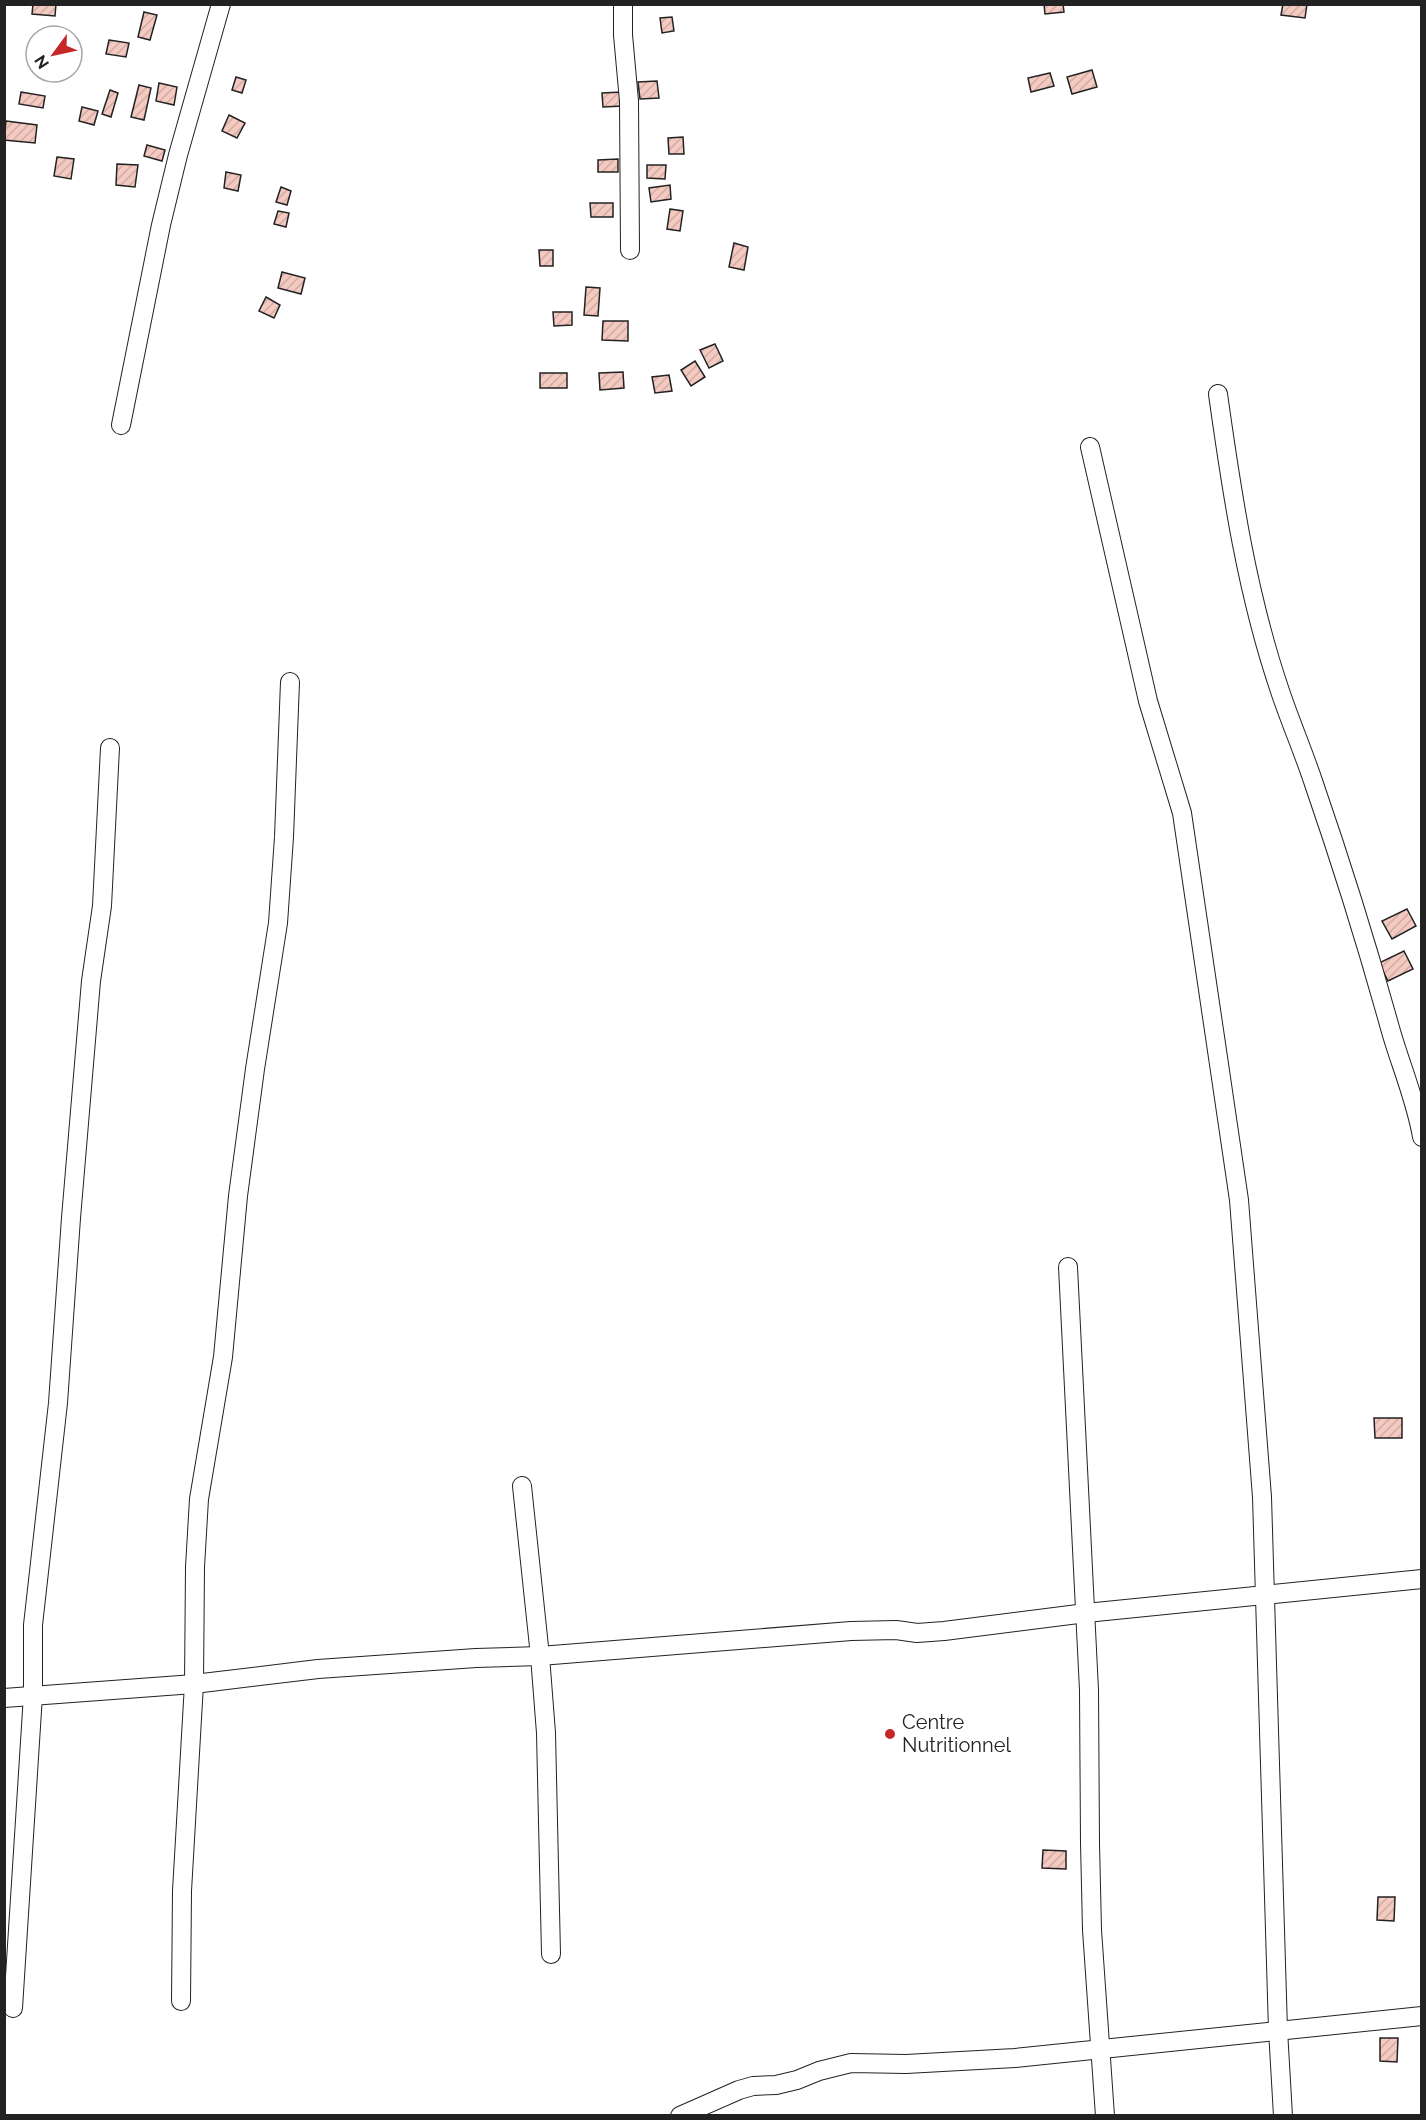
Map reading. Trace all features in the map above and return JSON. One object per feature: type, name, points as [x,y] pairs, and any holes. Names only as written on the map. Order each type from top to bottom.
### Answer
[{"type":"street","points":[[121,425],[161,225],[178,155],[221,4]]},
{"type":"street","points":[[623,4],[623,35],[629,101],[630,250]]},
{"type":"street","points":[[1218,394],[1234,508],[1251,590],[1280,690],[1313,780],[1363,934],[1422,1137]]},
{"type":"street","points":[[1090,447],[1148,701],[1182,813],[1239,1200],[1262,1497],[1278,2030],[1283,2115]]},
{"type":"street","points":[[181,2001],[182,1891],[194,1684],[195,1567],[199,1499],[223,1358],[238,1196],[278,923],[290,682]]},
{"type":"street","points":[[13,2008],[33,1695],[33,1625],[58,1403],[72,1196],[91,981],[102,906],[110,748]]},
{"type":"street","points":[[1068,1267],[1089,1690],[1091,1886],[1105,2115]]},
{"type":"street","points":[[522,1486],[546,1733],[551,1954]]},
{"type":"street","points":[[4,1698],[194,1684],[318,1669],[540,1656],[851,1631],[896,1630],[917,1633],[944,1631],[1086,1613],[1422,1579]]},
{"type":"street","points":[[680,2115],[753,2086],[776,2085],[851,2063],[906,2064],[1015,2058],[1422,2016]]},
{"type":"building","points":[[33,4],[56,4],[55,16],[32,14]]},
{"type":"building","points":[[1044,4],[1063,4],[1064,12],[1045,14]]},
{"type":"building","points":[[1283,4],[1307,4],[1305,18],[1281,15]]},
{"type":"building","points":[[144,12],[157,15],[150,40],[138,37]]},
{"type":"building","points":[[672,17],[674,31],[662,33],[660,18]]},
{"type":"building","points":[[109,40],[129,43],[126,57],[106,54]]},
{"type":"building","points":[[1092,70],[1097,87],[1072,94],[1067,77]]},
{"type":"building","points":[[1050,73],[1054,86],[1031,92],[1028,78]]},
{"type":"building","points":[[236,77],[246,80],[242,93],[232,90]]},
{"type":"building","points":[[657,81],[659,98],[640,99],[638,82]]},
{"type":"building","points":[[159,83],[177,87],[174,105],[156,101]]},
{"type":"building","points":[[139,85],[151,88],[144,120],[131,117]]},
{"type":"building","points":[[110,90],[118,93],[111,117],[102,114]]},
{"type":"building","points":[[21,92],[45,96],[43,108],[19,104]]},
{"type":"building","points":[[622,92],[623,106],[603,107],[602,93]]},
{"type":"building","points":[[82,107],[98,111],[94,125],[79,121]]},
{"type":"building","points":[[229,115],[245,123],[237,138],[222,131]]},
{"type":"building","points":[[6,121],[37,125],[35,143],[4,140]]},
{"type":"building","points":[[683,137],[684,154],[669,154],[668,138]]},
{"type":"building","points":[[147,145],[165,150],[162,161],[144,156]]},
{"type":"building","points":[[57,157],[74,159],[71,179],[54,176]]},
{"type":"building","points":[[618,159],[618,172],[598,172],[598,160]]},
{"type":"building","points":[[117,164],[138,165],[135,187],[116,185]]},
{"type":"building","points":[[647,165],[666,165],[665,179],[647,178]]},
{"type":"building","points":[[226,172],[241,175],[238,191],[224,188]]},
{"type":"building","points":[[670,185],[671,199],[651,202],[649,188]]},
{"type":"building","points":[[281,187],[291,191],[287,205],[276,202]]},
{"type":"building","points":[[590,203],[613,203],[613,217],[591,217]]},
{"type":"building","points":[[670,209],[683,211],[680,231],[667,229]]},
{"type":"building","points":[[278,211],[289,213],[286,227],[274,224]]},
{"type":"building","points":[[734,243],[748,247],[744,270],[729,267]]},
{"type":"building","points":[[539,250],[553,250],[553,266],[540,266]]},
{"type":"building","points":[[282,272],[305,278],[301,294],[278,288]]},
{"type":"building","points":[[586,287],[600,288],[598,316],[584,315]]},
{"type":"building","points":[[266,297],[280,305],[274,318],[259,311]]},
{"type":"building","points":[[553,312],[572,312],[572,325],[554,326]]},
{"type":"building","points":[[603,321],[628,321],[628,341],[602,340]]},
{"type":"building","points":[[715,344],[723,361],[709,368],[700,350]]},
{"type":"building","points":[[695,361],[705,377],[691,386],[681,370]]},
{"type":"building","points":[[623,372],[624,388],[600,390],[599,373]]},
{"type":"building","points":[[540,373],[567,373],[567,388],[540,388]]},
{"type":"building","points":[[669,375],[672,391],[655,393],[652,377]]},
{"type":"building","points":[[1407,909],[1416,926],[1392,939],[1382,921]]},
{"type":"building","points":[[1404,951],[1413,969],[1388,981],[1379,963]]},
{"type":"building","points":[[1374,1418],[1402,1418],[1402,1438],[1375,1438]]},
{"type":"building","points":[[1043,1850],[1066,1851],[1066,1869],[1042,1868]]},
{"type":"building","points":[[1378,1897],[1395,1897],[1394,1921],[1377,1920]]},
{"type":"building","points":[[1380,2038],[1398,2038],[1397,2062],[1380,2061]]},
{"type":"place","name":"Centre Nutritionnel","points":[[890,1734]]}]
